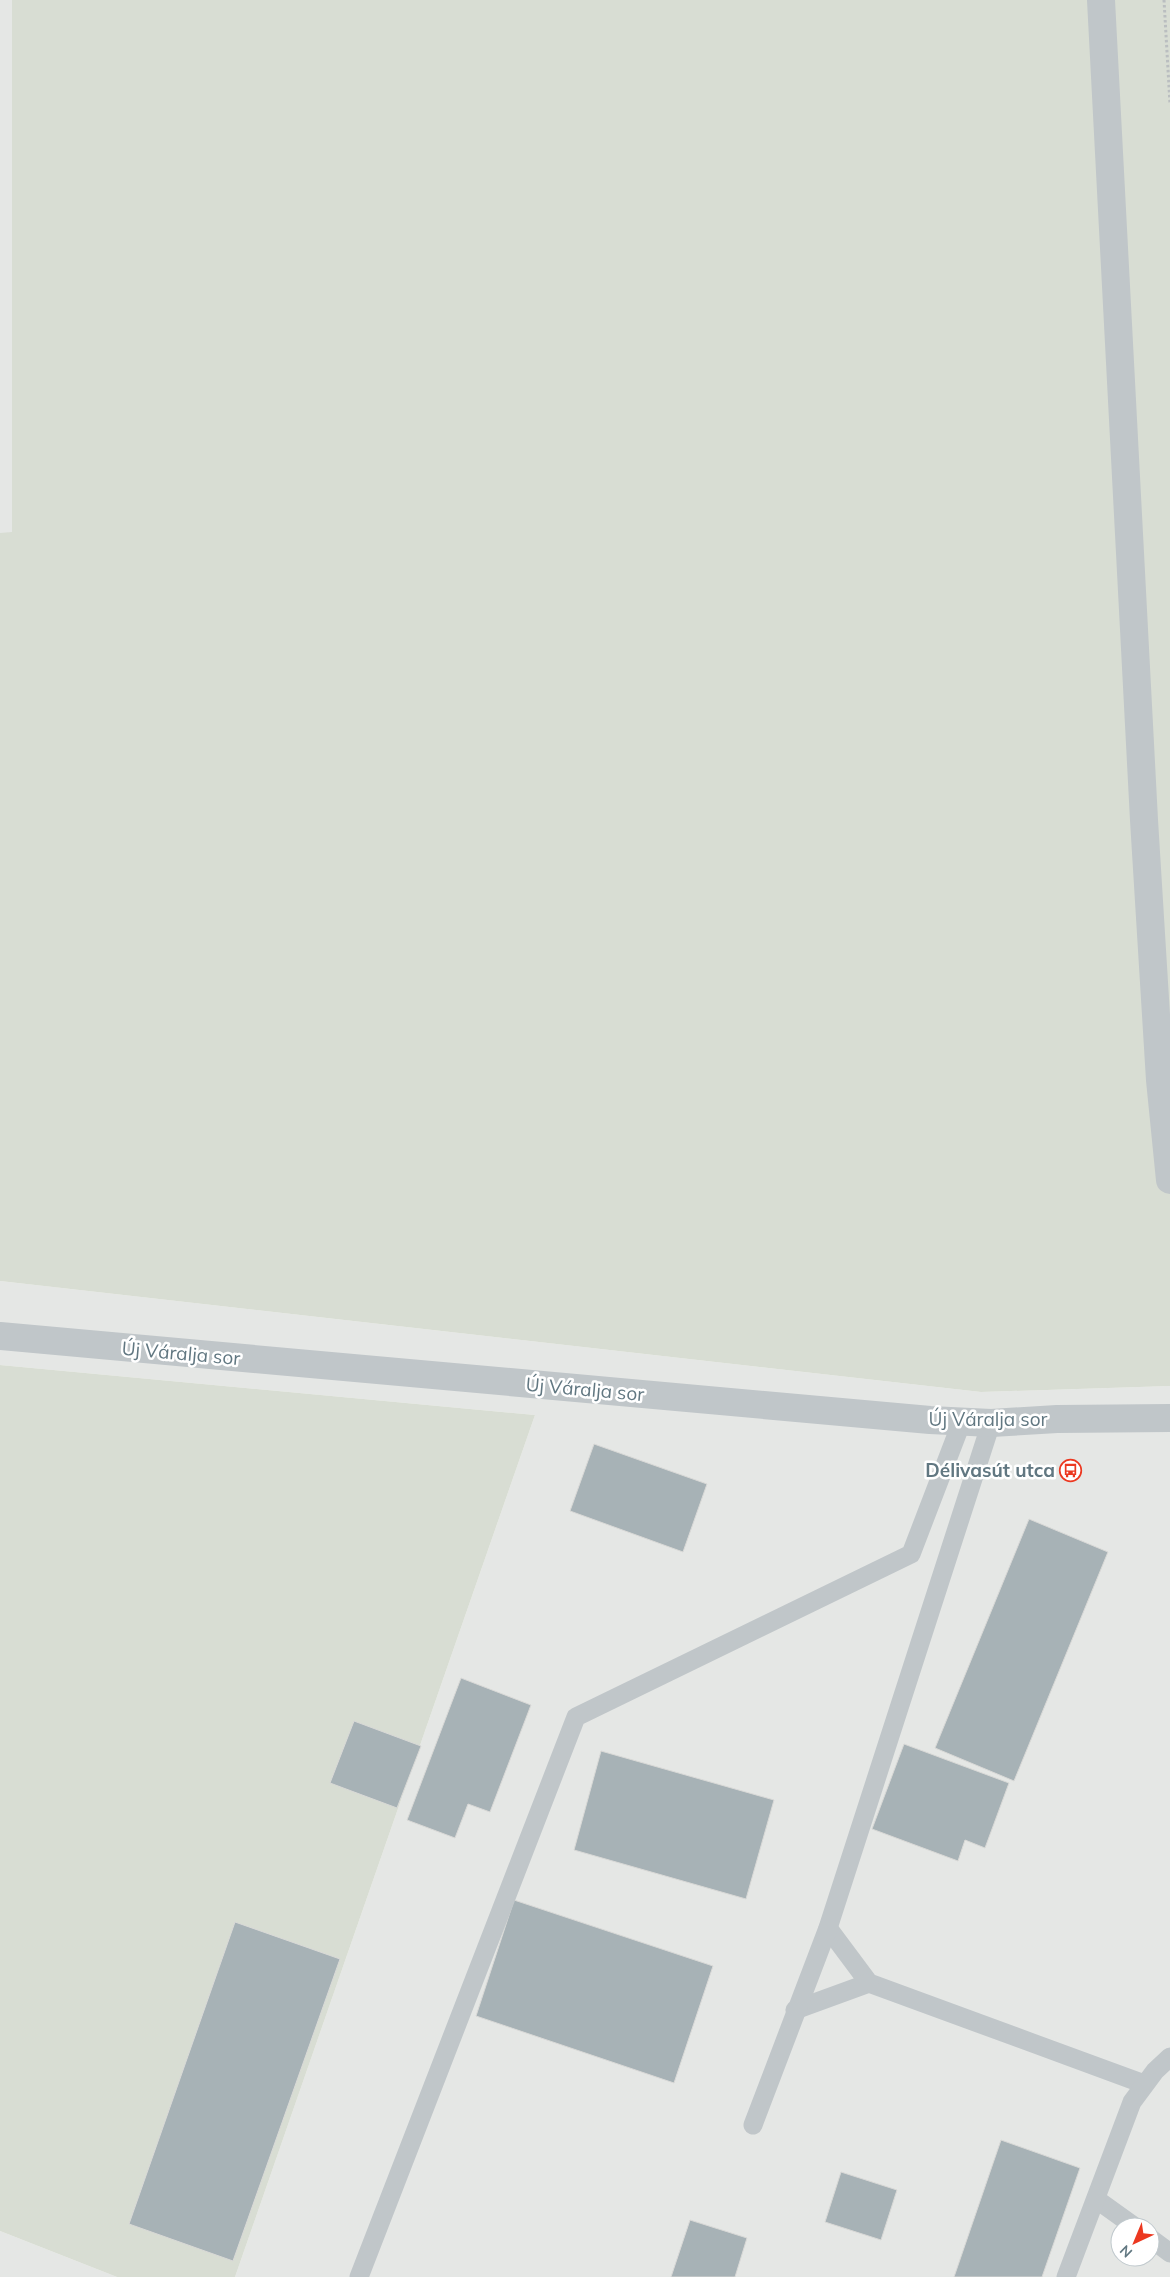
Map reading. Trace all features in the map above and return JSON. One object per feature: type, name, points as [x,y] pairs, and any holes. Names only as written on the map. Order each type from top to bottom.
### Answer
[{"type":"street","points":[[1101,0],[1144,820],[1160,1080],[1170,1180]]},
{"type":"street","name":"Új Váralja sor","points":[[0,1336],[930,1420],[991,1423],[1056,1419],[1170,1418]]},
{"type":"lane","points":[[359,2277],[576,1717],[911,1554],[962,1421]]},
{"type":"lane","points":[[753,2125],[795,2010],[828,1928],[991,1423]]},
{"type":"lane","points":[[828,1928],[869,1983],[1144,2084]]},
{"type":"lane","points":[[795,2010],[869,1983]]},
{"type":"lane","points":[[1066,2277],[1132,2102],[1144,2084],[1170,2057]]},
{"type":"lane","points":[[1096,2199],[1121,2217]]},
{"type":"path","points":[[1164,0],[1170,104]]},
{"type":"shaded area","points":[[0,0],[12,0],[12,533],[0,533]]},
{"type":"shaded area","points":[[12,0],[1170,0],[1170,1386],[981,1392],[0,1281],[0,533],[12,532]]},
{"type":"shaded area","points":[[0,1281],[981,1392],[1170,1386],[1170,2277],[235,2277],[535,1415],[0,1365]]},
{"type":"shaded area","points":[[0,1365],[535,1415],[235,2277],[117,2277],[0,2231]]},
{"type":"shaded area","points":[[0,2231],[117,2277],[0,2277]]},
{"type":"building","points":[[594,1444],[707,1484],[683,1552],[570,1511]]},
{"type":"building","points":[[1029,1519],[1108,1552],[1014,1781],[935,1748]]},
{"type":"building","points":[[461,1678],[531,1705],[490,1812],[468,1804],[455,1838],[407,1820]]},
{"type":"building","points":[[354,1721],[421,1746],[397,1808],[330,1783]]},
{"type":"building","points":[[904,1744],[1009,1783],[985,1848],[965,1840],[958,1861],[872,1829]]},
{"type":"building","points":[[601,1751],[774,1800],[746,1899],[574,1850]]},
{"type":"building","points":[[514,1900],[713,1966],[674,2083],[476,2016]]},
{"type":"building","points":[[235,1922],[340,1959],[233,2261],[129,2224]]},
{"type":"building","points":[[1001,2140],[1080,2168],[1042,2277],[954,2277]]},
{"type":"building","points":[[841,2172],[897,2190],[881,2240],[825,2222]]},
{"type":"building","points":[[690,2220],[747,2238],[735,2277],[671,2277]]},
{"type":"place","name":"Délivasút utca","points":[[1071,1470]]}]
